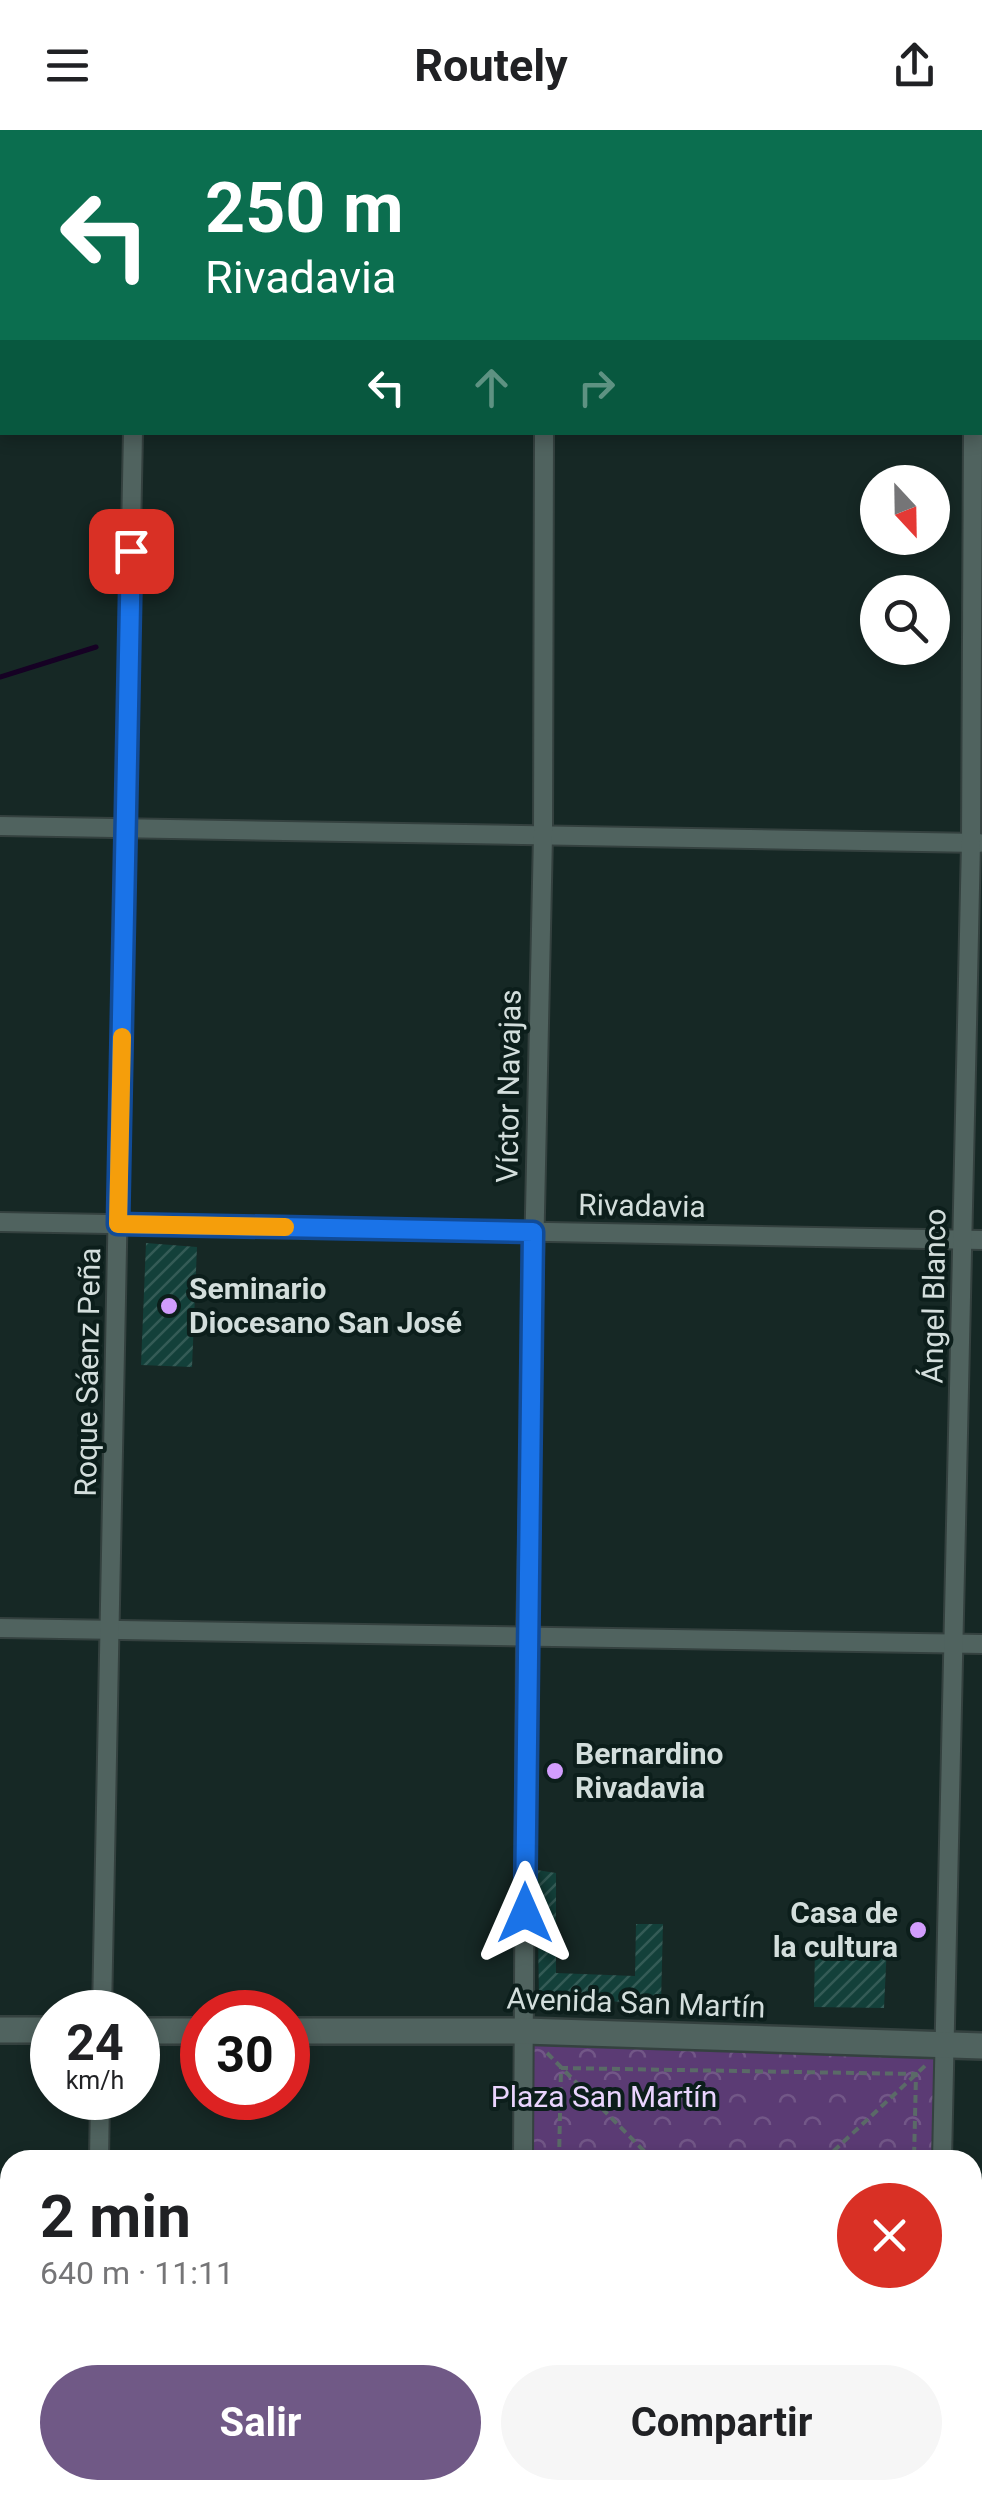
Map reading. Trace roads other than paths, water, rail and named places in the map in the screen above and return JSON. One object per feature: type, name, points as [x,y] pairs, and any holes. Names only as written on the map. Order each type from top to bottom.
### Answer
[{"type":"main road","points":[[0,2030],[30,2030]]},
{"type":"main road","name":"Avenida San Martín","points":[[310,2031],[525,2031],[982,2046]]},
{"type":"street","name":"Roque Sáenz Peña","points":[[102,1990],[133,435]]},
{"type":"street","name":"Víctor Navajas","points":[[523,2150],[526,1637],[543,835],[544,435]]},
{"type":"street","name":"Ángel Blanco","points":[[942,2150],[955,1644],[972,1240],[976,843],[973,435]]},
{"type":"street","points":[[0,826],[976,843]]},
{"type":"street","name":"Rivadavia","points":[[0,1222],[972,1240]]},
{"type":"street","points":[[0,1628],[982,1644]]},
{"type":"street","points":[[99,2150],[100,2120]]},
{"type":"waterway","points":[[0,677],[96,647]]},
{"type":"place","name":"Seminario Diocesano San José","points":[[169,1306]]},
{"type":"place","name":"Bernardino Rivadavia","points":[[555,1771]]},
{"type":"place","name":"Casa de la cultura","points":[[918,1930]]},
{"type":"park label","name":"Plaza San Martín","points":[[604,2097]]}]
